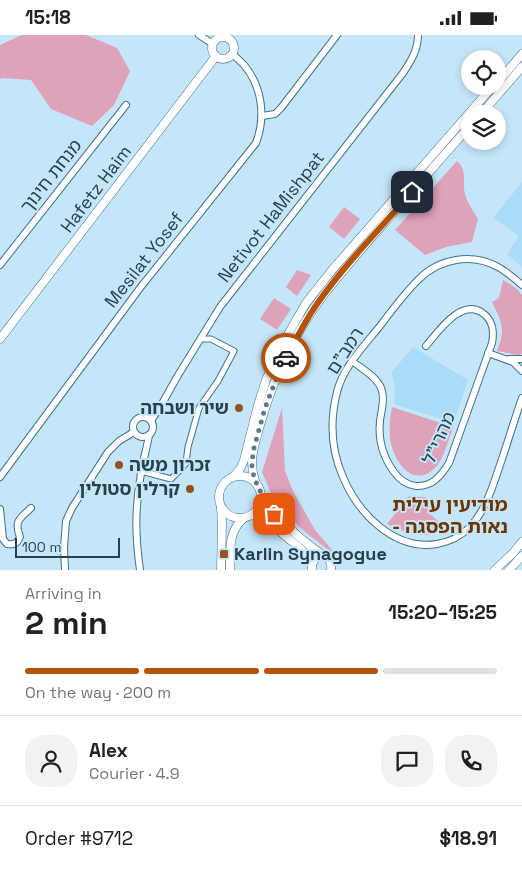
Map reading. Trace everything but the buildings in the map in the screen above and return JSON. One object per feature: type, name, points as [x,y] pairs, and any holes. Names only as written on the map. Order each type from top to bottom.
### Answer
[{"type":"street","points":[[199,35],[213,45]]},
{"type":"street","points":[[262,116],[275,113],[281,108],[337,35]]},
{"type":"street","name":"Netivot HaMishpat","points":[[151,421],[223,302],[403,73],[415,52],[418,35]]},
{"type":"street","points":[[229,37],[233,47],[232,54],[222,59],[216,57],[212,51],[213,45],[217,39],[229,37]]},
{"type":"street","name":"Mesilat Yosef","points":[[0,477],[140,289],[256,143],[259,136],[262,107],[256,86],[244,65],[232,54]]},
{"type":"street","points":[[506,73],[522,54]]},
{"type":"street","name":"Hafetz Haim","points":[[1,337],[216,57]]},
{"type":"street","points":[[489,105],[522,67]]},
{"type":"street","points":[[333,568],[326,557],[281,520],[262,497],[255,481],[251,447],[261,394],[271,367],[289,332],[311,297],[485,95]]},
{"type":"street","name":"מנחת חינוך","points":[[0,265],[126,105]]},
{"type":"street","points":[[234,477],[251,447],[275,382],[300,331],[316,306],[343,271],[461,136]]},
{"type":"street","name":"רמב\"ם","points":[[522,285],[497,266],[467,259],[444,263],[426,273],[411,287],[352,361],[337,390],[333,412],[334,448],[348,489],[365,513],[386,532],[398,539],[421,545],[433,545],[459,536],[470,526],[485,504],[522,398]]},
{"type":"street","name":"מהרי\"ל","points":[[352,361],[379,383],[382,390],[383,405],[380,421],[380,441],[388,463],[402,480],[409,484],[423,486],[436,480],[448,463],[488,353],[493,330],[486,315],[480,311],[470,309],[460,312],[449,319],[426,347]]},
{"type":"street","points":[[141,471],[170,479],[186,463],[188,447],[199,408],[218,381],[234,351],[211,339],[201,339]]},
{"type":"street","points":[[488,353],[513,362],[522,371]]},
{"type":"street","points":[[505,359],[522,359]]},
{"type":"street","points":[[522,365],[522,371]]},
{"type":"street","points":[[140,570],[136,537],[136,513],[141,471],[153,426],[146,417],[136,419],[132,426],[134,432],[140,437],[150,435]]},
{"type":"street","points":[[65,570],[66,521],[72,508],[108,452],[119,441],[134,432]]},
{"type":"street","points":[[221,570],[222,523],[220,490],[227,480],[234,477],[243,476],[255,481]]},
{"type":"street","points":[[230,570],[233,533],[238,524],[256,511],[260,506],[262,497]]},
{"type":"street","points":[[221,506],[228,515],[234,518],[261,518],[270,523],[308,555],[312,567]]},
{"type":"street","points":[[0,509],[3,539],[7,544],[13,545],[18,543],[20,537],[16,527],[18,519],[31,508]]},
{"type":"street","points":[[495,570],[522,542]]},
{"type":"street","points":[[509,570],[522,556]]},
{"type":"street","points":[[312,567],[313,561],[319,557],[326,557]]},
{"type":"shaded area","points":[[22,35],[86,35],[117,48],[130,71],[114,105],[92,126],[51,109],[31,80],[0,79],[0,45]]},
{"type":"shaded area","points":[[457,161],[464,172],[466,197],[478,219],[472,242],[446,247],[425,255],[395,230]]},
{"type":"shaded area","points":[[522,182],[522,267],[507,254],[519,236],[493,218]]},
{"type":"shaded area","points":[[344,207],[360,219],[344,239],[329,227]]},
{"type":"shaded area","points":[[297,270],[311,275],[297,296],[286,287]]},
{"type":"shaded area","points":[[503,280],[516,288],[522,295],[522,354],[517,355],[497,351],[502,326],[492,302],[499,298]]},
{"type":"shaded area","points":[[274,298],[291,309],[277,330],[260,319]]},
{"type":"shaded area","points":[[413,347],[468,380],[454,423],[394,404],[395,384],[391,373]]},
{"type":"shaded area","points":[[392,407],[453,427],[440,461],[434,469],[426,474],[418,476],[411,474],[399,463],[390,439]]},
{"type":"shaded area","points":[[282,408],[285,471],[293,491],[315,530],[339,558],[305,532],[276,505],[262,472]]},
{"type":"shaded area","points":[[409,496],[426,497],[431,515],[447,529],[424,535],[403,531],[387,524]]},
{"type":"way so far","points":[[274,514],[262,497],[255,481],[252,461],[265,408],[286,358]]},
{"type":"place","name":"שיר ושבחה","points":[[239,408]]},
{"type":"place","name":"זכרון משה","points":[[119,465]]},
{"type":"place","name":"קרלין סטולין","points":[[190,489]]},
{"type":"place","name":"Karlin Synagogue","points":[[224,554]]},
{"type":"district","name":"מודיעין עילית - נאות הפסגה","points":[[450,515]]},
{"type":"route","points":[[286,358],[303,326],[324,294],[412,192]]}]
